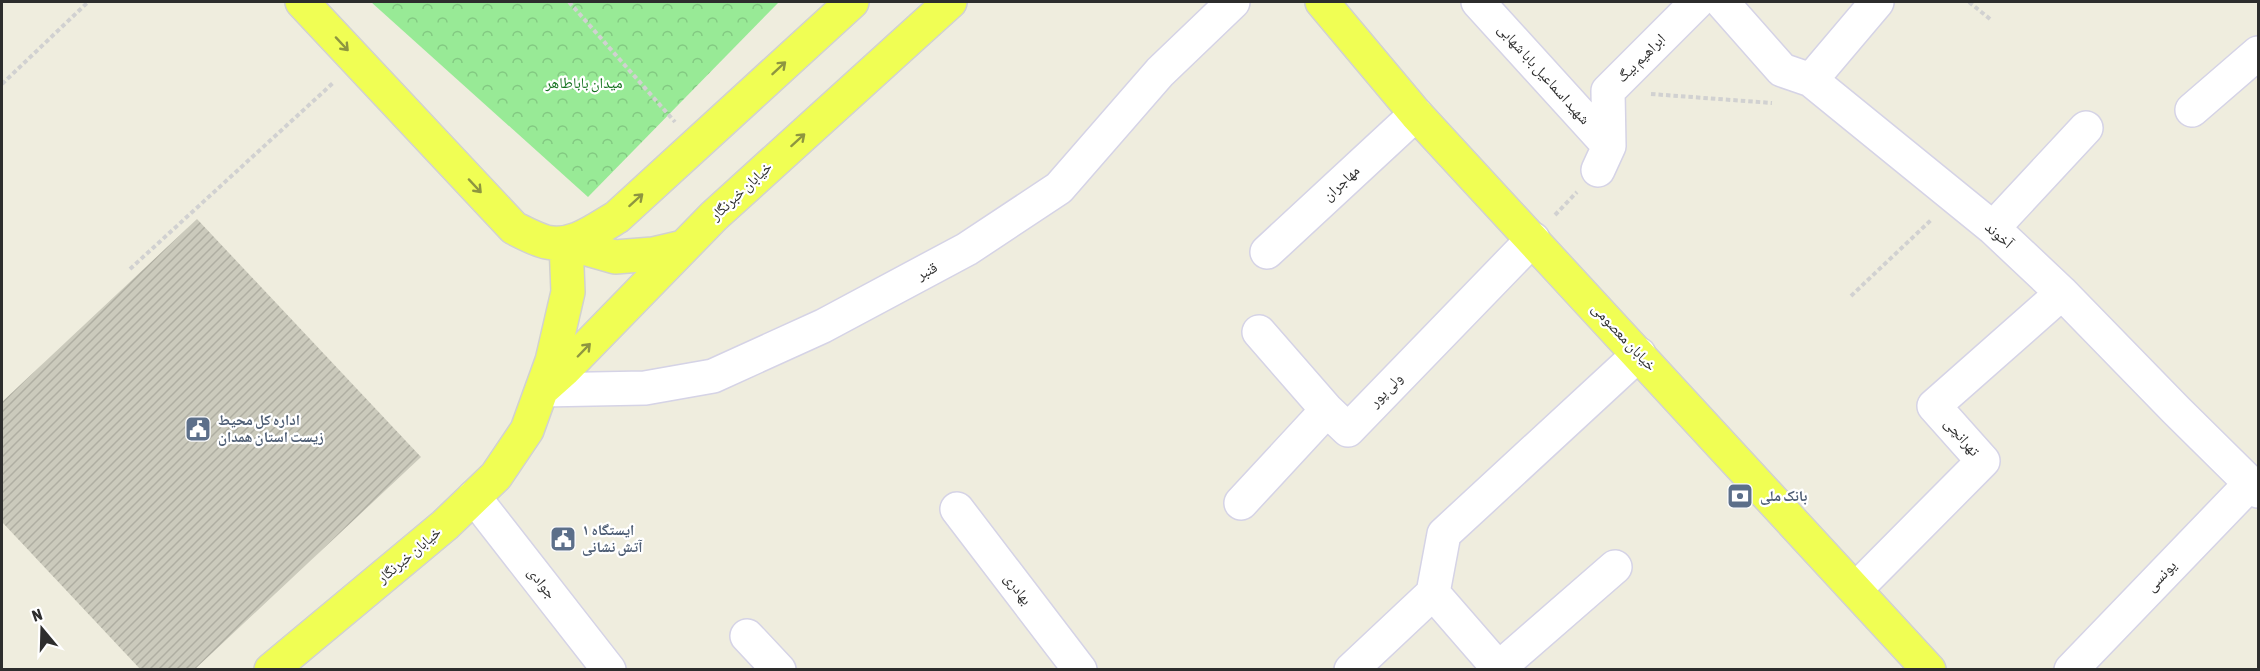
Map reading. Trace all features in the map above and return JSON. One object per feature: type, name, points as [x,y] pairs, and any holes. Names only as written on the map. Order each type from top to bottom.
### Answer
[{"type":"main road","points":[[302,2],[514,228],[545,242],[566,243],[615,257],[652,254],[683,247]]},
{"type":"main road","points":[[566,243],[583,237],[617,217],[852,2]]},
{"type":"main road","name":"خیابان خبرنگار","points":[[542,390],[714,216],[950,2]]},
{"type":"main road","name":"خیابان معصومی","points":[[1322,2],[1416,114],[1929,669]]},
{"type":"main road","name":"خیابان خبرنگار","points":[[271,669],[445,525],[496,476],[527,430],[552,361],[568,292],[566,243]]},
{"type":"street","name":"قنبر","points":[[542,390],[645,388],[713,376],[823,326],[968,249],[1059,188],[1160,72],[1233,2]]},
{"type":"street","name":"شهید اسماعیل بابا شهابی","points":[[1478,2],[1603,158]]},
{"type":"street","name":"ابراهیم بیگ","points":[[1603,158],[1608,91],[1697,2]]},
{"type":"street","name":"آخوند","points":[[1722,2],[1782,70],[1811,80],[1953,198],[1993,228],[2062,293],[2255,487]]},
{"type":"street","points":[[1811,80],[1877,2]]},
{"type":"street","points":[[2192,110],[2259,53]]},
{"type":"street","name":"مهاجران","points":[[1267,252],[1416,114]]},
{"type":"street","points":[[1993,228],[2086,128]]},
{"type":"street","name":"ولی پور","points":[[1327,410],[1348,430],[1533,239]]},
{"type":"street","name":"تهرانچی","points":[[1856,589],[1983,461],[1934,406],[2062,293]]},
{"type":"street","points":[[1241,503],[1327,410],[1259,332]]},
{"type":"street","points":[[1351,669],[1433,593],[1444,534],[1639,354]]},
{"type":"street","name":"یونسی","points":[[2071,669],[2255,487]]},
{"type":"street","name":"جوادی","points":[[474,497],[609,669]]},
{"type":"street","name":"بهادری","points":[[957,509],[1080,669]]},
{"type":"street","points":[[1433,593],[1499,669],[1615,567]]},
{"type":"street","points":[[747,636],[779,669]]},
{"type":"path","points":[[2,84],[88,2]]},
{"type":"path","points":[[569,2],[696,145]]},
{"type":"path","points":[[1969,2],[1990,20]]},
{"type":"path","points":[[130,269],[357,61]]},
{"type":"path","points":[[1608,91],[1775,104]]},
{"type":"path","points":[[1533,239],[1603,158]]},
{"type":"path","points":[[1851,296],[1953,198]]},
{"type":"green space","name":"میدان باباطاهر","points":[[371,2],[779,2],[588,197]]},
{"type":"building","name":"اداره کل محیط زیست استان همدان","points":[[197,219],[421,457],[194,670],[141,670],[2,522],[2,402]]},
{"type":"place","name":"اداره کل محیط زیست استان همدان","points":[[198,429]]},
{"type":"place","name":"بانک ملی","points":[[1740,496]]},
{"type":"place","name":"ایستگاه ۱ آتش نشانی","points":[[563,539]]}]
